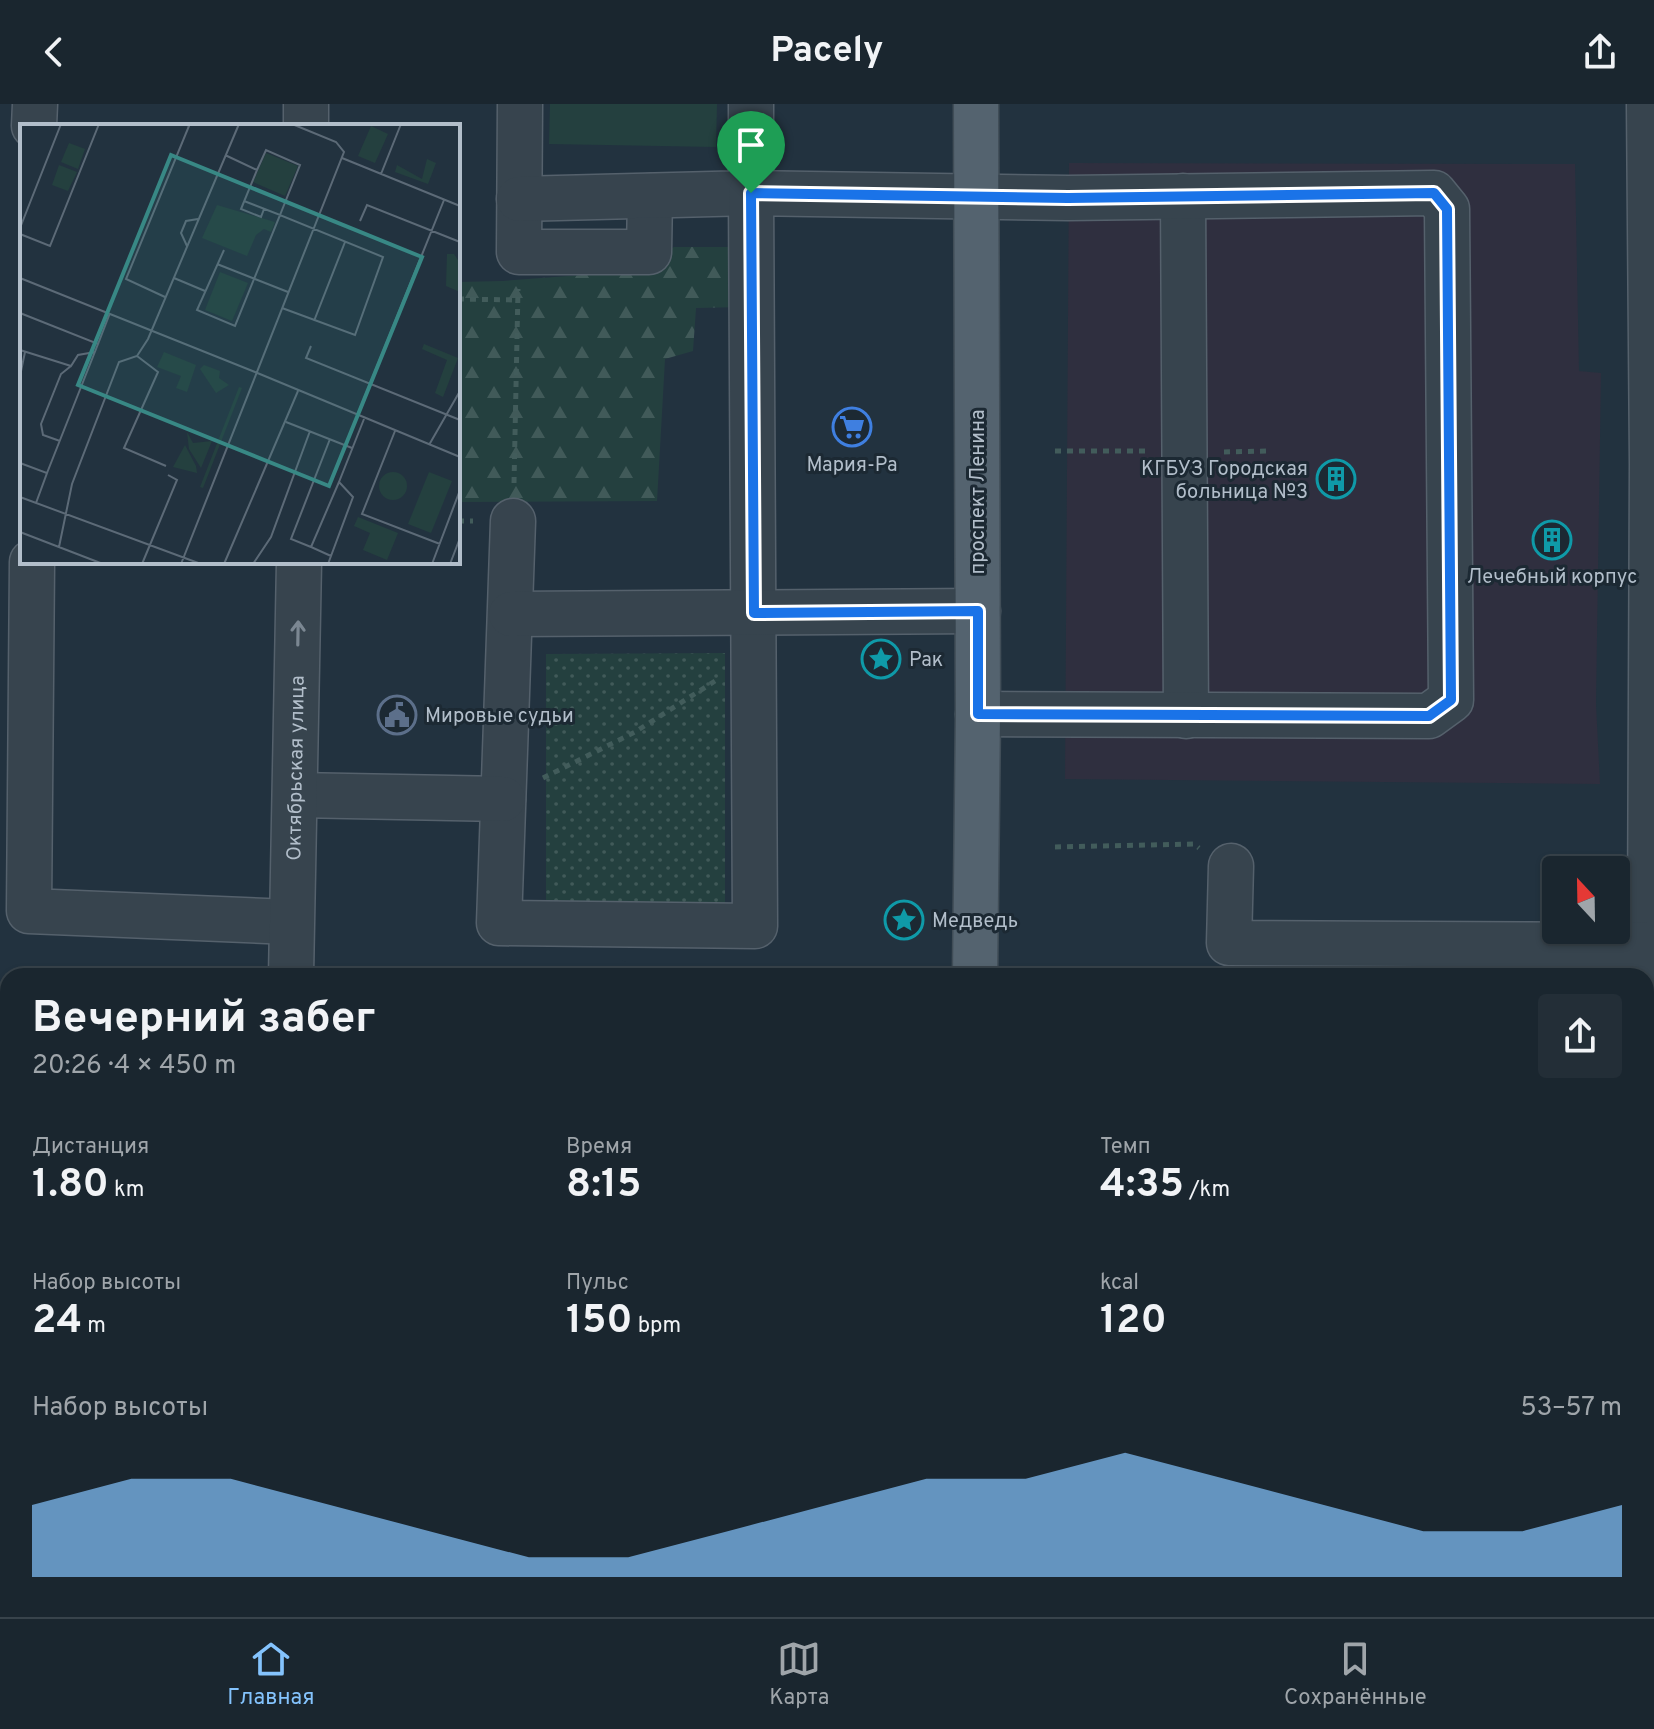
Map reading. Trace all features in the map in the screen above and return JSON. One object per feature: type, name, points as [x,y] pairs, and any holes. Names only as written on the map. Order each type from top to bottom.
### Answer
[{"type":"main road","name":"проспект Ленина","points":[[975,968],[978,714],[976,104]]},
{"type":"street","points":[[34,124],[35,104]]},
{"type":"street","points":[[520,104],[519,252],[649,252],[650,196]]},
{"type":"street","points":[[513,521],[499,923],[755,926],[751,104]]},
{"type":"street","points":[[1649,104],[1651,968]]},
{"type":"street","points":[[519,199],[751,193],[975,197],[1434,193],[1447,209],[1451,700],[1429,716],[978,714]]},
{"type":"street","points":[[1183,196],[1186,716]]},
{"type":"street","points":[[32,564],[29,911],[291,922]]},
{"type":"street","name":"Октябрьская улица","points":[[291,570],[296,795],[291,968]]},
{"type":"street","points":[[511,614],[978,611]]},
{"type":"street","points":[[296,795],[503,799]]},
{"type":"street","points":[[1231,866],[1229,943],[1651,945]]},
{"type":"path","points":[[513,521],[519,252]]},
{"type":"path","points":[[460,299],[518,300]]},
{"type":"path","points":[[503,799],[635,732],[754,656]]},
{"type":"path","points":[[1055,847],[1194,844],[1231,866]]},
{"type":"shaded area","points":[[1069,163],[1575,164],[1579,371],[1601,373],[1596,704],[1600,784],[1065,779]]},
{"type":"green space","points":[[550,104],[717,104],[716,147],[549,144]]},
{"type":"green space","points":[[674,247],[739,247],[743,307],[696,308],[693,351],[665,359],[657,501],[460,502],[460,282],[635,271]]},
{"type":"green space","points":[[725,653],[725,904],[546,904],[546,654]]},
{"type":"place","name":"Мария-Ра","points":[[852,427]]},
{"type":"place","name":"КГБУЗ Городская больница №3","points":[[1336,479]]},
{"type":"place","name":"Лечебный корпус","points":[[1552,540]]},
{"type":"place","name":"Рак","points":[[881,659]]},
{"type":"place","name":"Мировые судьи","points":[[397,715]]},
{"type":"place","name":"Медведь","points":[[904,920]]},
{"type":"route","points":[[751,193],[1068,198],[1434,193],[1447,209],[1451,700],[1429,716],[978,714],[978,611],[754,613],[751,193]]}]
